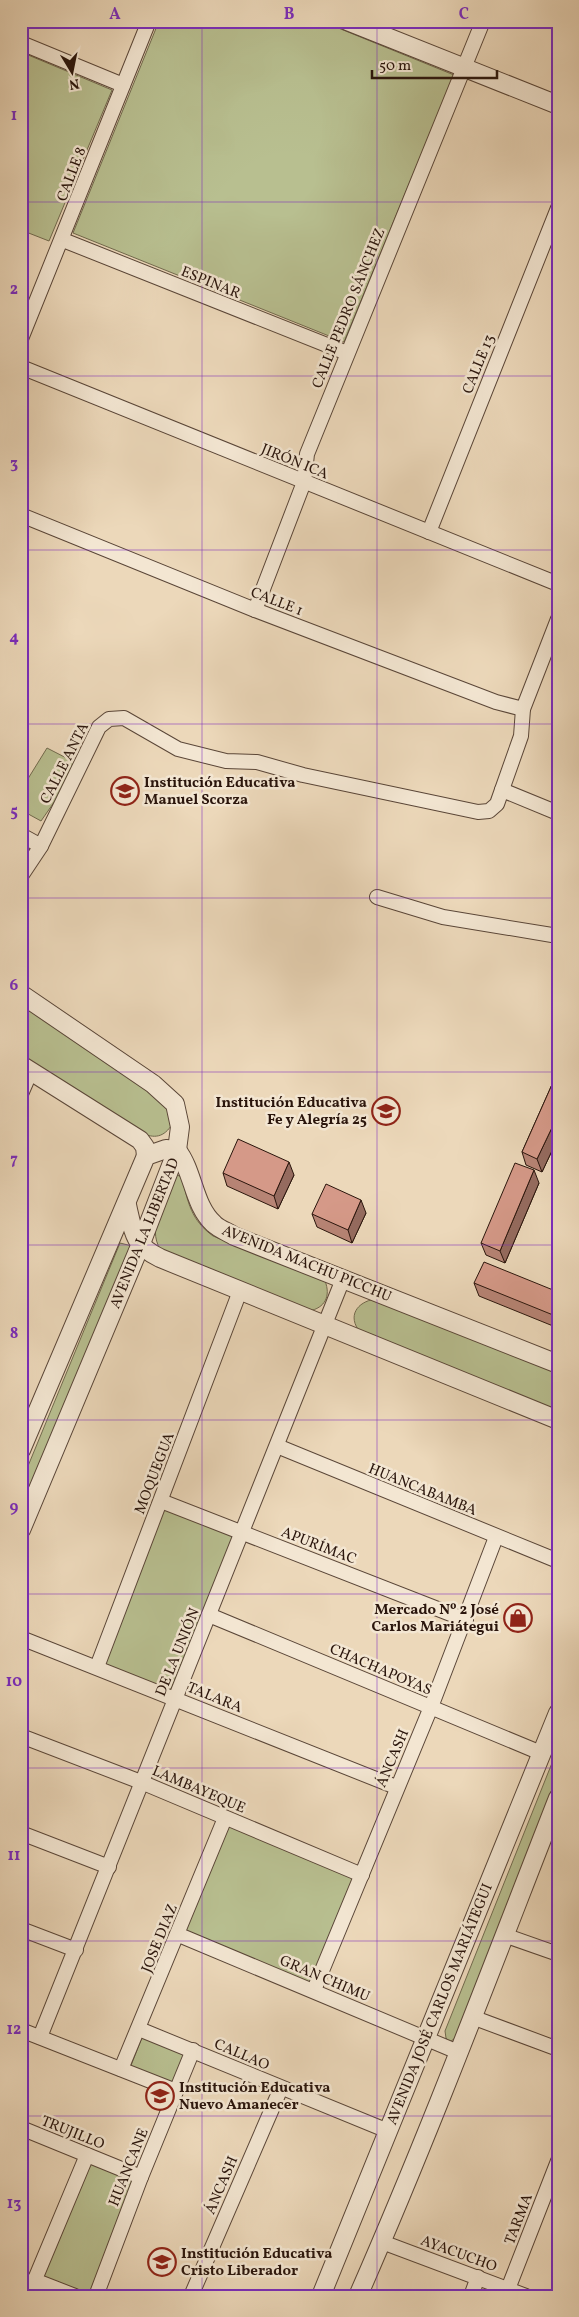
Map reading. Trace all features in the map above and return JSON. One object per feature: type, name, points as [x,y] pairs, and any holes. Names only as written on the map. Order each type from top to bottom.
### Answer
[{"type":"street","name":"CALLE 8","points":[[21,339],[149,21]]},
{"type":"street","points":[[347,21],[558,105]]},
{"type":"street","name":"CALLE PEDRO SÁNCHEZ","points":[[255,610],[304,482],[307,454],[463,68],[484,21]]},
{"type":"street","points":[[21,43],[123,85]]},
{"type":"street","name":"CALLE 13","points":[[429,532],[558,208]]},
{"type":"street","name":"ESPINAR","points":[[62,240],[347,353]]},
{"type":"street","name":"JIRÓN ICA","points":[[21,367],[558,584]]},
{"type":"street","name":"CALLE 1","points":[[21,515],[255,610],[496,702],[523,709]]},
{"type":"street","points":[[558,620],[523,709],[521,736],[502,790],[558,813]]},
{"type":"street","name":"CALLE ANTA","points":[[21,876],[41,846],[99,727],[109,719],[124,718],[178,749],[226,760],[257,762],[303,775],[478,812],[489,811],[497,804],[502,790]]},
{"type":"street","points":[[21,835],[41,846]]},
{"type":"street","points":[[377,897],[443,917],[558,936]]},
{"type":"street","points":[[21,994],[153,1084],[175,1104],[180,1127],[178,1150]]},
{"type":"street","points":[[21,1094],[26,1068],[140,1140],[145,1147],[146,1156]]},
{"type":"street","name":"AVENIDA LA LIBERTAD","points":[[21,1450],[127,1205],[146,1156],[166,1149],[178,1150],[140,1246],[21,1530]]},
{"type":"street","name":"AVENIDA MACHU PICCHU","points":[[178,1150],[184,1158],[203,1209],[214,1224],[234,1236],[558,1364]]},
{"type":"street","points":[[127,1205],[133,1232],[140,1246],[160,1258],[558,1420]]},
{"type":"street","name":"DE LA UNIÓN","points":[[40,2037],[110,1868],[141,1782],[176,1699],[343,1279]]},
{"type":"street","name":"MOQUEGUA","points":[[97,1667],[240,1291]]},
{"type":"street","name":"HUANCABAMBA","points":[[277,1446],[558,1561]]},
{"type":"street","name":"APURÍMAC","points":[[161,1501],[466,1620]]},
{"type":"street","name":"ÁNCASH","points":[[314,1990],[466,1620],[496,1537]]},
{"type":"street","name":"CHACHAPOYAS","points":[[209,1615],[541,1753]]},
{"type":"street","name":"TALARA","points":[[21,1638],[396,1787]]},
{"type":"street","name":"AVENIDA JOSÉ CARLOS MARIÁTEGUI","points":[[321,2296],[558,1713]]},
{"type":"street","name":"LAMBAYEQUE","points":[[21,1736],[141,1782],[362,1875]]},
{"type":"street","points":[[358,2296],[382,2242],[558,1798]]},
{"type":"street","name":"JOSE DIAZ","points":[[122,2069],[179,1935],[225,1818]]},
{"type":"street","points":[[21,1833],[110,1868]]},
{"type":"street","points":[[21,1929],[76,1950]]},
{"type":"street","name":"GRAN CHIMU","points":[[179,1935],[458,2052]]},
{"type":"street","points":[[504,1935],[558,1954]]},
{"type":"street","points":[[472,2017],[558,2050]]},
{"type":"street","name":"CALLAO","points":[[139,2029],[388,2131]]},
{"type":"street","points":[[21,2030],[176,2091]]},
{"type":"street","name":"HUANCANE","points":[[96,2296],[141,2177],[193,2050]]},
{"type":"street","name":"ÁNCASH","points":[[191,2296],[281,2088]]},
{"type":"street","name":"TRUJILLO","points":[[21,2128],[141,2177]]},
{"type":"street","points":[[28,2296],[87,2155]]},
{"type":"street","name":"TARMA","points":[[508,2289],[558,2161]]},
{"type":"street","name":"AYACUCHO","points":[[382,2242],[526,2296]]},
{"type":"street","points":[[471,2296],[478,2277]]},
{"type":"street","points":[[34,2280],[75,2296]]},
{"type":"green space","points":[[159,21],[321,21],[454,75],[344,342],[73,233]]},
{"type":"green space","points":[[21,52],[112,90],[49,241],[21,230]]},
{"type":"green space","points":[[47,748],[80,765],[41,821],[21,810],[21,790]]},
{"type":"green space","points":[[21,1003],[148,1089],[169,1106],[171,1126],[168,1130],[156,1136],[139,1132],[21,1060]]},
{"type":"green space","points":[[177,1175],[182,1177],[186,1195],[195,1217],[206,1230],[213,1236],[325,1281],[327,1296],[323,1304],[309,1311],[164,1254],[158,1246],[156,1227],[172,1178]]},
{"type":"green space","points":[[120,1243],[132,1246],[21,1517],[21,1483]]},
{"type":"green space","points":[[375,1299],[558,1373],[558,1412],[360,1332],[354,1321],[354,1315],[363,1303]]},
{"type":"green space","points":[[163,1508],[236,1536],[170,1691],[105,1664]]},
{"type":"green space","points":[[558,1748],[558,1784],[455,2038],[450,2042],[446,2038],[445,2031]]},
{"type":"green space","points":[[228,1822],[356,1877],[312,1984],[184,1933]]},
{"type":"green space","points":[[143,2035],[188,2052],[174,2085],[130,2068]]},
{"type":"green space","points":[[89,2160],[136,2179],[91,2296],[80,2296],[41,2281]]},
{"type":"building","points":[[558,1071],[558,1115],[537,1159],[522,1152]]},
{"type":"building","points":[[238,1139],[289,1162],[274,1196],[223,1173]]},
{"type":"building","points":[[515,1163],[534,1170],[500,1251],[481,1243]]},
{"type":"building","points":[[326,1184],[361,1200],[348,1230],[312,1214]]},
{"type":"building","points":[[484,1262],[558,1292],[558,1317],[474,1283]]},
{"type":"place","name":"Institución Educativa Manuel Scorza","points":[[125,791]]},
{"type":"place","name":"Institución Educativa Fe y Alegría 25","points":[[386,1111]]},
{"type":"place","name":"Mercado Nº 2 José Carlos Mariátegui","points":[[518,1618]]},
{"type":"place","name":"Institución Educativa Nuevo Amanecer","points":[[160,2096]]},
{"type":"place","name":"Institución Educativa Cristo Liberador","points":[[162,2262]]}]
